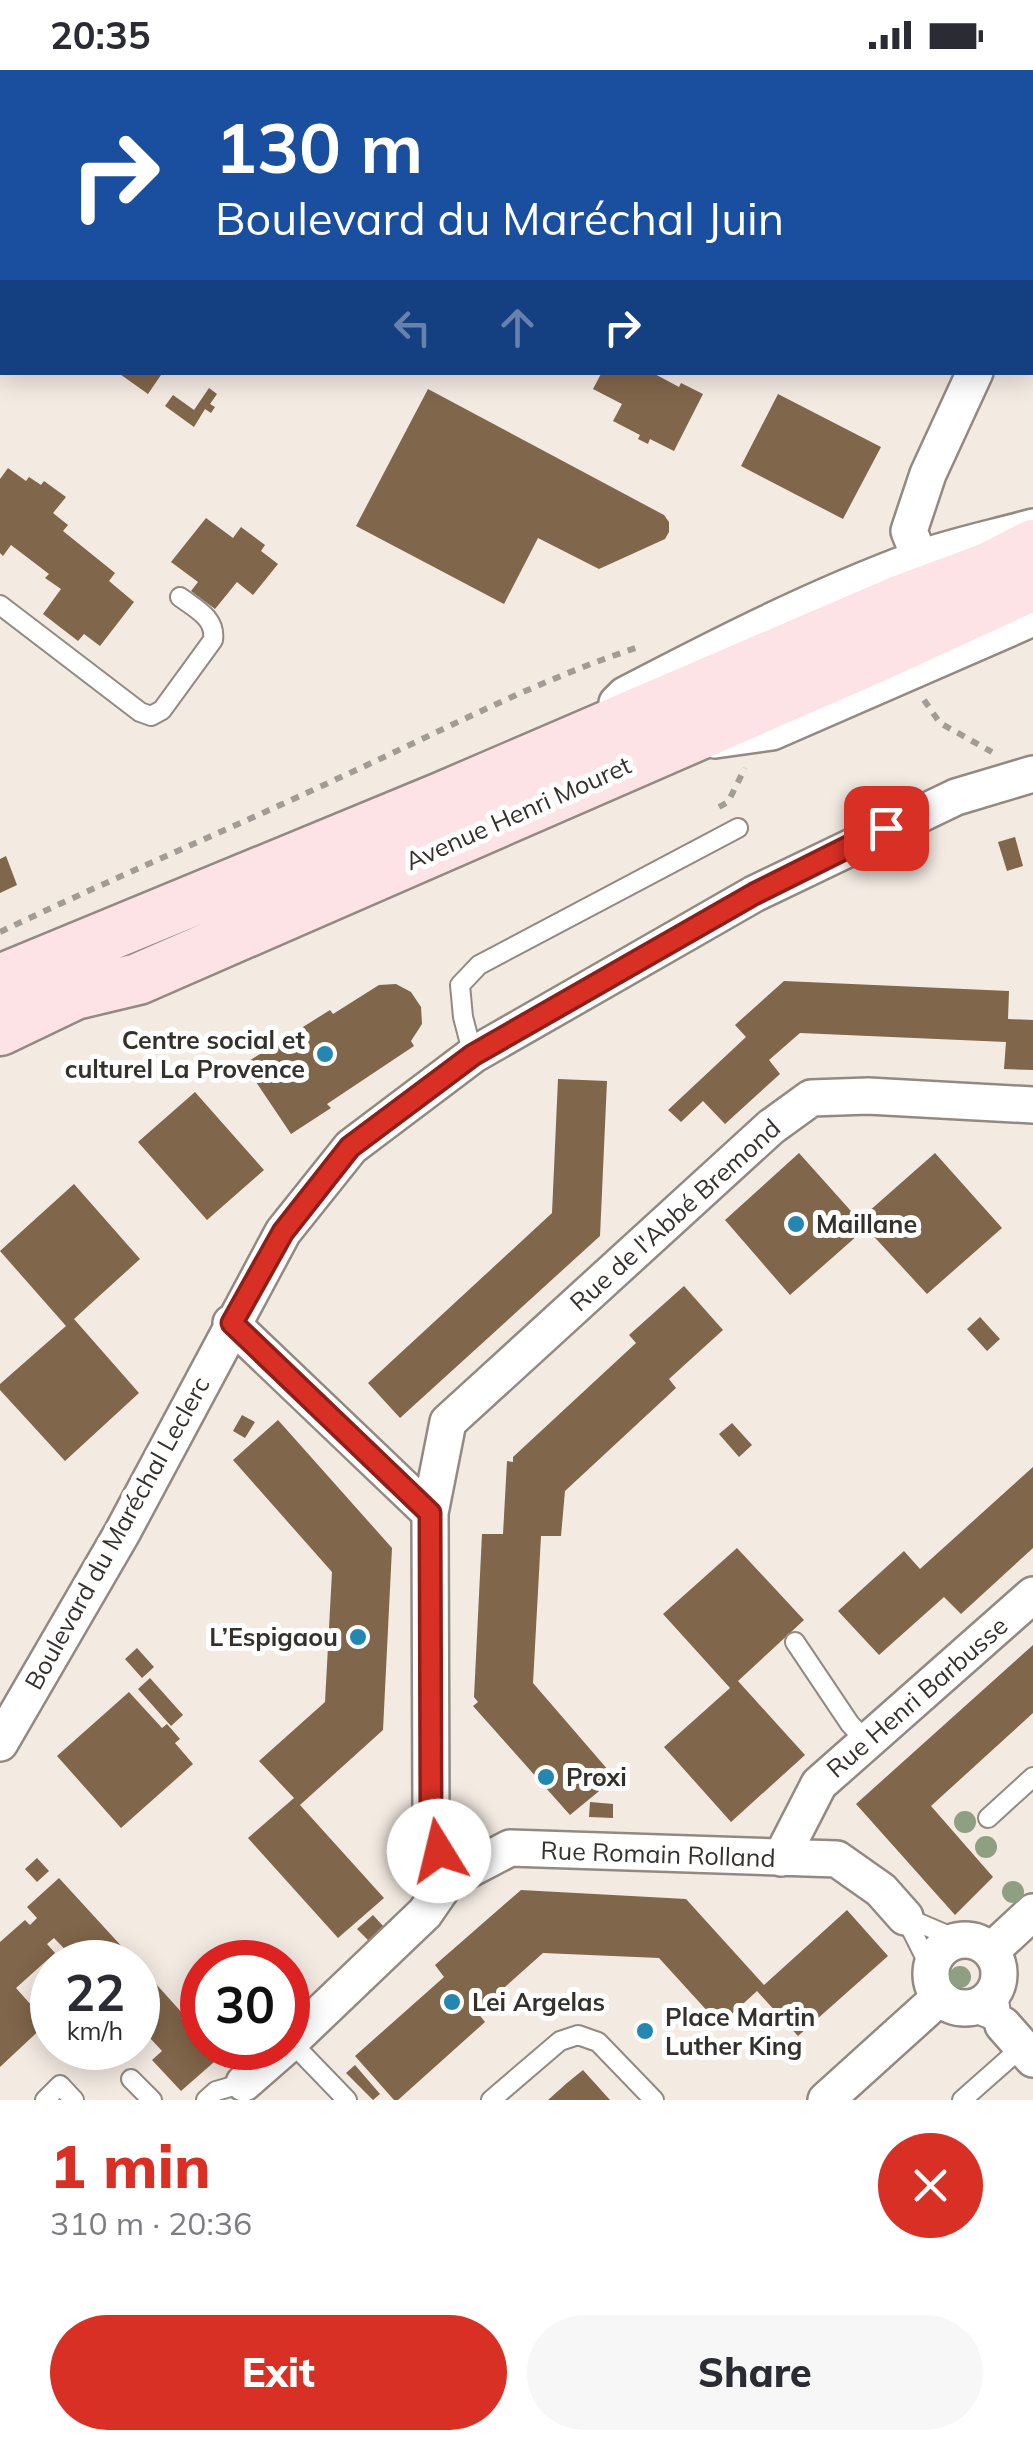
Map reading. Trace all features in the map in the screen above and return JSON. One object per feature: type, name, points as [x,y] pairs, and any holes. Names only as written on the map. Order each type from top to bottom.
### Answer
[{"type":"main road","name":"Avenue Henri Mouret","points":[[0,980],[988,568],[1033,544]]},
{"type":"main road","name":"Avenue Henri Mouret","points":[[0,1030],[75,994],[138,979],[670,746],[933,591],[1023,606]]},
{"type":"street","points":[[933,591],[909,531],[928,474],[973,375]]},
{"type":"street","name":"Avenue Henri Mouret","points":[[933,591],[1033,527]]},
{"type":"street","points":[[670,746],[772,732],[906,674],[1023,606]]},
{"type":"street","name":"Boulevard du Maréchal Leclerc","points":[[4,1729],[122,1533],[283,1232],[350,1147],[473,1055],[754,894],[956,797],[1033,774]]},
{"type":"street","name":"Rue de l'Abbé Bremond","points":[[446,1882],[431,1821],[430,1513],[448,1422],[757,1139],[812,1098],[868,1096],[1033,1105]]},
{"type":"street","points":[[232,1323],[430,1513]]},
{"type":"street","name":"Rue Henri Barbusse","points":[[781,1858],[818,1784],[1033,1595]]},
{"type":"street","name":"Rue Romain Rolland","points":[[310,2023],[425,1913],[446,1882],[510,1848],[838,1859],[881,1890],[905,1916]]},
{"type":"street","points":[[945,1992],[940,1951],[975,1945],[1033,1912]]},
{"type":"street","points":[[945,1992],[984,2003],[997,1988],[1000,1968],[975,1945]]},
{"type":"street","points":[[826,2100],[945,1992]]},
{"type":"street","name":"Rue Romain Rolland","points":[[241,2091],[262,2070]]},
{"type":"lane","points":[[0,605],[140,712],[152,716],[162,710],[213,640],[210,620],[180,597]]},
{"type":"lane","points":[[473,1055],[460,984],[479,964],[738,828]]},
{"type":"lane","points":[[795,1642],[850,1724],[866,1741]]},
{"type":"lane","points":[[988,1818],[1033,1777]]},
{"type":"lane","name":"Rue Romain Rolland","points":[[905,1916],[975,1945]]},
{"type":"lane","name":"Rue Romain Rolland","points":[[905,1916],[945,1992]]},
{"type":"lane","points":[[997,1988],[1019,2043]]},
{"type":"lane","points":[[945,1992],[1019,2043]]},
{"type":"lane","points":[[491,2100],[560,2041],[578,2035],[598,2042],[654,2100]]},
{"type":"lane","points":[[962,2100],[1019,2043]]},
{"type":"lane","points":[[310,2065],[347,2100]]},
{"type":"lane","points":[[132,2079],[152,2100]]},
{"type":"lane","points":[[45,2100],[60,2086],[74,2100]]},
{"type":"lane","points":[[206,2100],[216,2091],[241,2091]]},
{"type":"path","points":[[0,932],[604,658],[656,642]]},
{"type":"path","points":[[906,674],[940,723],[1033,774]]},
{"type":"path","points":[[714,840],[702,817],[728,802],[746,768]]},
{"type":"building","points":[[121,375],[161,375],[148,394]]},
{"type":"building","points":[[600,375],[657,375],[703,394],[674,451],[650,439],[648,444],[638,439],[640,435],[613,421],[622,404],[593,389]]},
{"type":"building","points":[[209,388],[217,394],[210,404],[215,407],[211,413],[205,409],[194,427],[165,406],[173,395],[194,410]]},
{"type":"building","points":[[428,389],[664,515],[669,522],[665,539],[599,569],[538,538],[504,604],[356,526]]},
{"type":"building","points":[[778,394],[881,447],[843,519],[741,466]]},
{"type":"building","points":[[8,468],[26,481],[29,477],[41,485],[44,481],[66,497],[53,513],[68,525],[63,531],[115,573],[109,581],[134,602],[100,646],[84,634],[78,641],[43,614],[61,589],[45,578],[49,574],[11,545],[3,556],[0,553],[0,479]]},
{"type":"building","points":[[206,518],[233,538],[241,527],[265,545],[261,551],[278,564],[253,595],[237,582],[215,609],[191,591],[198,582],[171,562]]},
{"type":"building","points":[[1015,837],[1023,866],[1007,871],[998,842]]},
{"type":"building","points":[[6,856],[17,885],[0,893],[0,859]]},
{"type":"building","points":[[784,981],[1009,991],[1008,1019],[1033,1020],[1033,1070],[1004,1069],[1006,1042],[800,1033],[769,1060],[780,1074],[725,1124],[703,1101],[681,1122],[668,1110],[746,1037],[735,1025]]},
{"type":"building","name":"Centre social et culturel La Provence","points":[[396,984],[411,992],[421,1007],[422,1024],[411,1041],[414,1046],[327,1104],[331,1108],[291,1134],[244,1064],[330,1010],[333,1014],[379,985]]},
{"type":"building","points":[[558,1079],[607,1081],[600,1236],[400,1418],[368,1383],[552,1213]]},
{"type":"building","points":[[195,1092],[264,1170],[207,1220],[138,1142]]},
{"type":"building","points":[[799,1153],[859,1220],[935,1153],[1002,1228],[927,1294],[866,1228],[790,1295],[725,1220]]},
{"type":"building","points":[[74,1184],[140,1259],[74,1319],[139,1393],[65,1461],[0,1390],[0,1384],[66,1326],[0,1251]]},
{"type":"building","points":[[684,1286],[723,1330],[669,1379],[676,1388],[565,1491],[561,1536],[541,1536],[533,1683],[615,1778],[570,1815],[473,1706],[478,1702],[474,1697],[482,1534],[503,1534],[507,1461],[513,1462],[513,1457],[636,1343],[629,1335]]},
{"type":"building","points":[[980,1317],[1000,1339],[987,1351],[967,1329]]},
{"type":"building","points":[[242,1415],[255,1422],[245,1438],[233,1431]]},
{"type":"building","name":"L’Espigaou","points":[[278,1420],[392,1548],[383,1730],[300,1805],[384,1898],[338,1938],[248,1838],[294,1798],[259,1761],[325,1702],[332,1572],[233,1460]]},
{"type":"building","points":[[732,1423],[752,1445],[739,1457],[719,1434]]},
{"type":"building","points":[[1033,1467],[1033,1548],[961,1614],[944,1597],[879,1655],[838,1611],[904,1551],[920,1569]]},
{"type":"building","points":[[737,1548],[804,1620],[738,1681],[805,1755],[731,1822],[664,1747],[730,1688],[663,1614]]},
{"type":"building","points":[[1033,1645],[1033,1713],[931,1806],[993,1877],[955,1915],[856,1804]]},
{"type":"building","points":[[137,1648],[154,1667],[142,1678],[125,1659]]},
{"type":"building","points":[[150,1678],[183,1715],[171,1726],[138,1689]]},
{"type":"building","points":[[129,1692],[162,1728],[167,1724],[180,1739],[175,1743],[193,1764],[121,1828],[57,1756]]},
{"type":"building","points":[[590,1802],[613,1804],[613,1818],[589,1817]]},
{"type":"building","points":[[37,1858],[49,1871],[37,1882],[25,1869]]},
{"type":"building","points":[[59,1878],[116,1940],[30,1940],[30,1975],[16,1988],[30,2004],[30,2039],[0,2067],[0,1942],[25,1920],[30,1925],[37,1918],[27,1907]]},
{"type":"building","name":"Lei Argelas","points":[[521,1890],[686,1899],[764,1985],[847,1910],[888,1956],[798,2036],[757,1991],[720,2025],[659,1958],[543,1953],[477,2012],[485,2022],[394,2100],[355,2056],[444,1977],[435,1965]]},
{"type":"building","points":[[373,1915],[384,1927],[369,1941],[357,1929]]},
{"type":"building","points":[[160,1988],[180,2011],[180,2070],[205,2070],[181,2091],[160,2069]]},
{"type":"building","points":[[355,2065],[380,2094],[373,2100],[346,2073]]},
{"type":"building","points":[[583,2070],[610,2100],[548,2100],[567,2083]]},
{"type":"place","name":"Centre social et culturel La Provence","points":[[325,1054]]},
{"type":"place","name":"Maillane","points":[[796,1224]]},
{"type":"place","name":"L’Espigaou","points":[[358,1637]]},
{"type":"place","name":"Proxi","points":[[546,1777]]},
{"type":"place","name":"Lei Argelas","points":[[452,2002]]},
{"type":"place","name":"Place Martin Luther King","points":[[645,2031]]},
{"type":"route","points":[[439,1851],[431,1821],[430,1513],[232,1323],[283,1232],[350,1147],[473,1055],[754,894],[886,828]]}]
